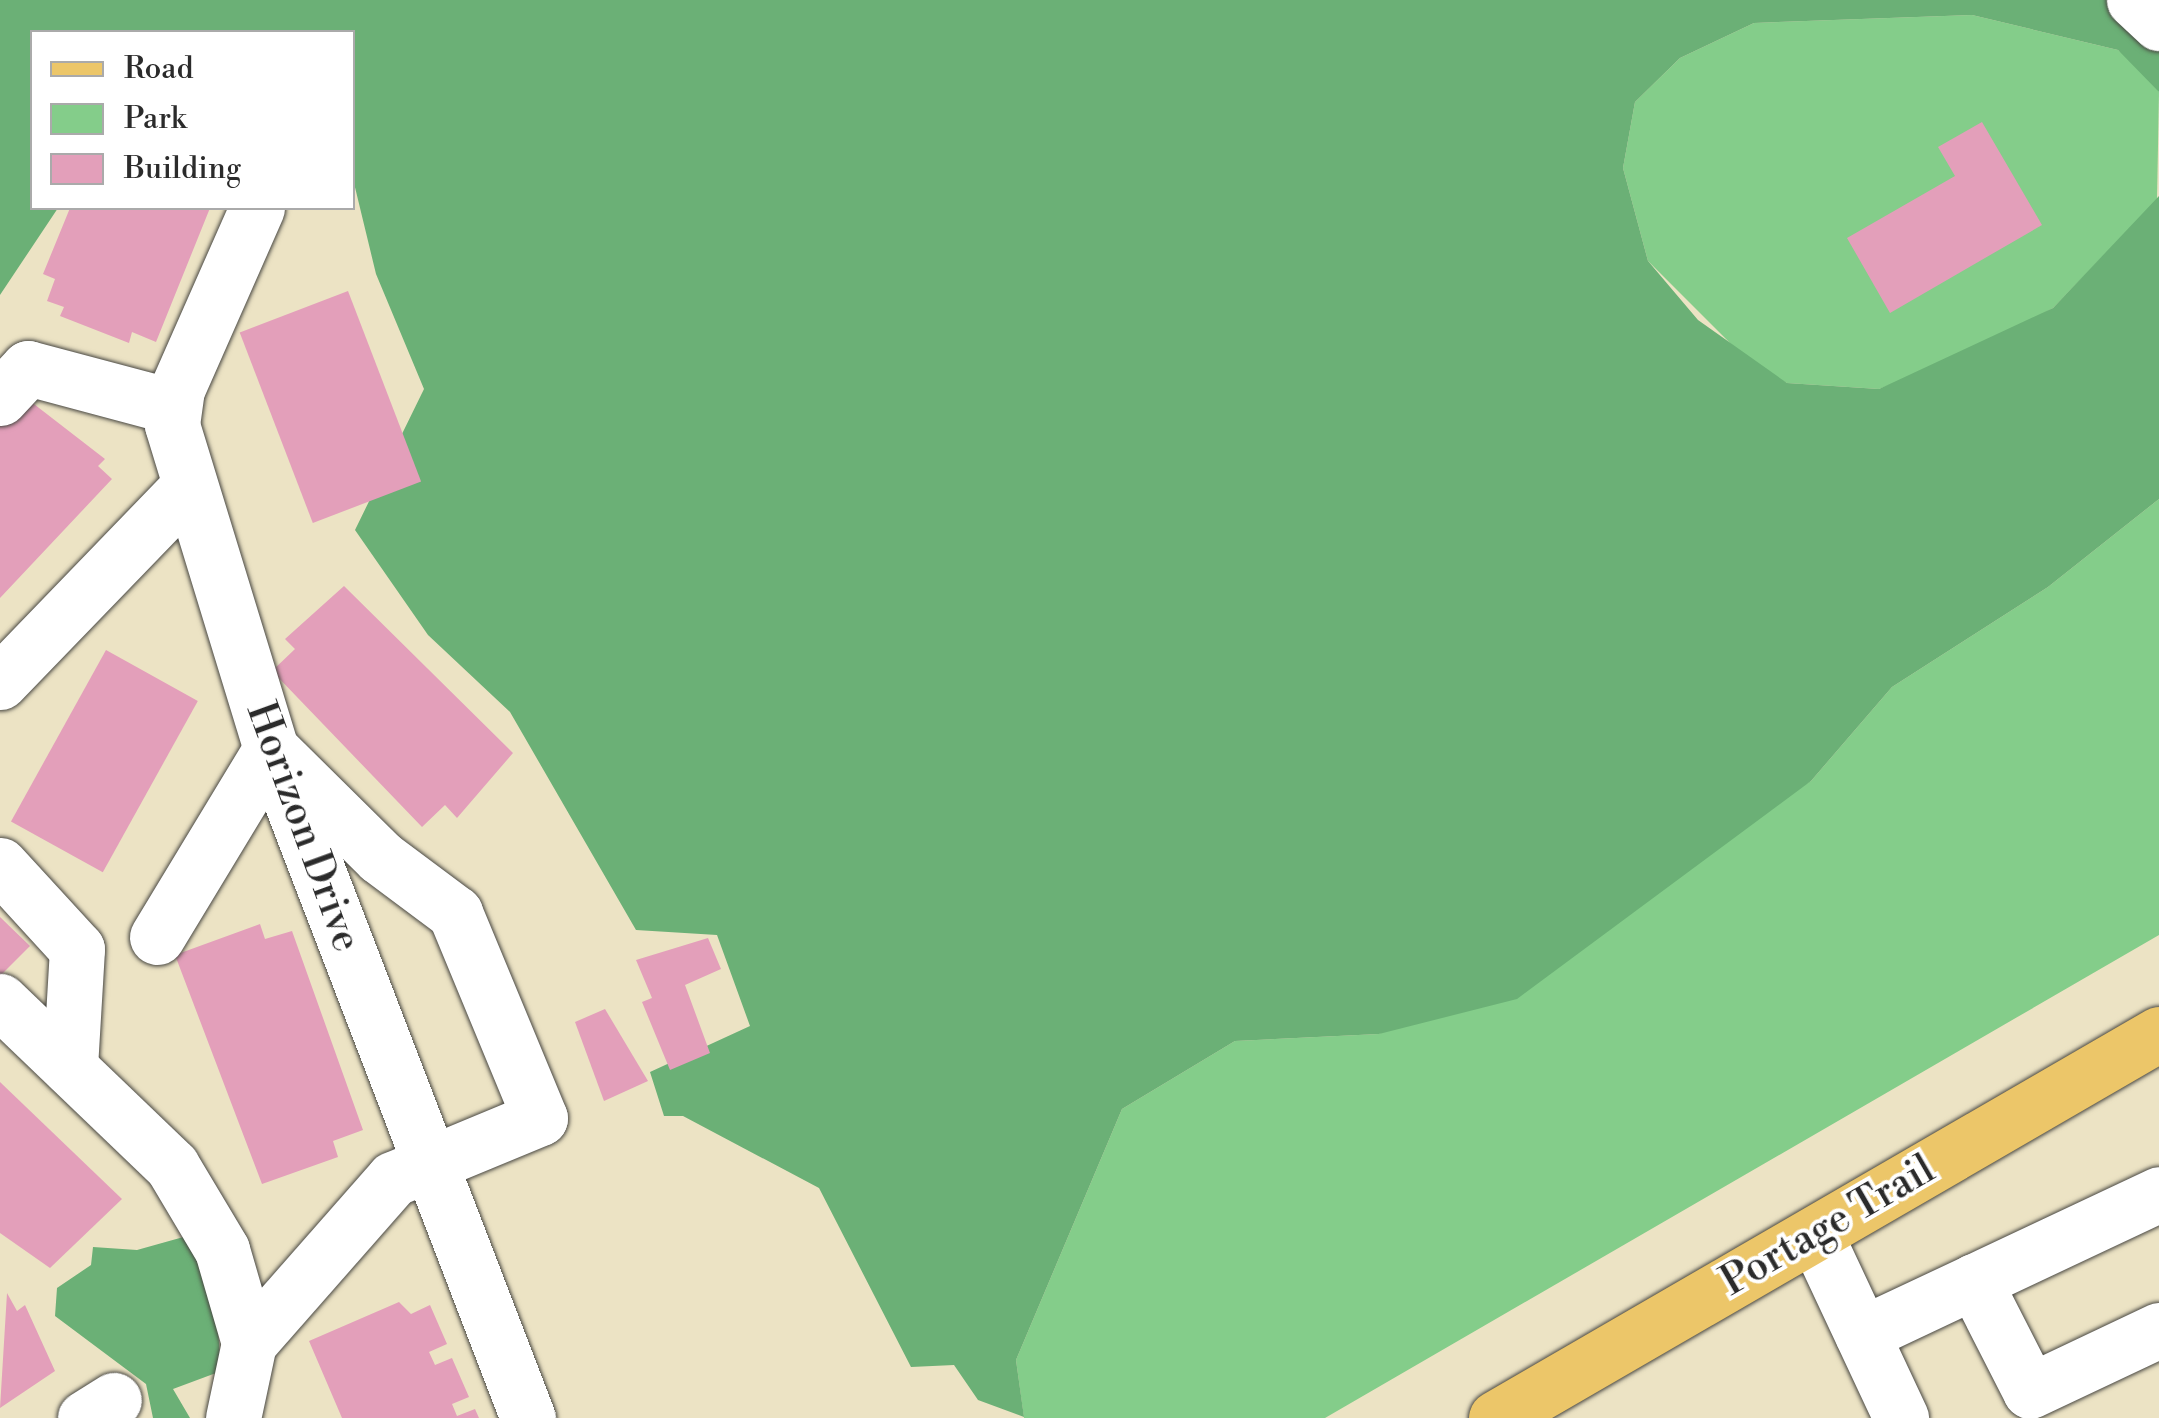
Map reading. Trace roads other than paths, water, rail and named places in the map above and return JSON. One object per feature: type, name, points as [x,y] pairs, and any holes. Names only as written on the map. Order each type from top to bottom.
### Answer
[{"type":"main road","name":"Portage Trail","points":[[1496,1418],[2159,1034]]},
{"type":"street","points":[[2134,0],[2159,23]]},
{"type":"street","points":[[0,398],[28,368],[172,406],[256,210]]},
{"type":"street","name":"Horizon Drive","points":[[172,406],[189,486],[271,748],[528,1418]]},
{"type":"street","points":[[0,682],[189,486]]},
{"type":"street","points":[[157,938],[271,748],[380,857],[455,913],[537,1109],[532,1126],[428,1164],[366,1204],[287,1310],[250,1343]]},
{"type":"street","points":[[0,865],[77,949],[70,1068]]},
{"type":"street","points":[[0,1000],[172,1166],[222,1250],[250,1343],[232,1418]]},
{"type":"street","points":[[1862,1334],[2159,1194]]},
{"type":"street","points":[[1815,1234],[1901,1418]]},
{"type":"street","points":[[1974,1281],[2030,1390],[2159,1330]]}]
